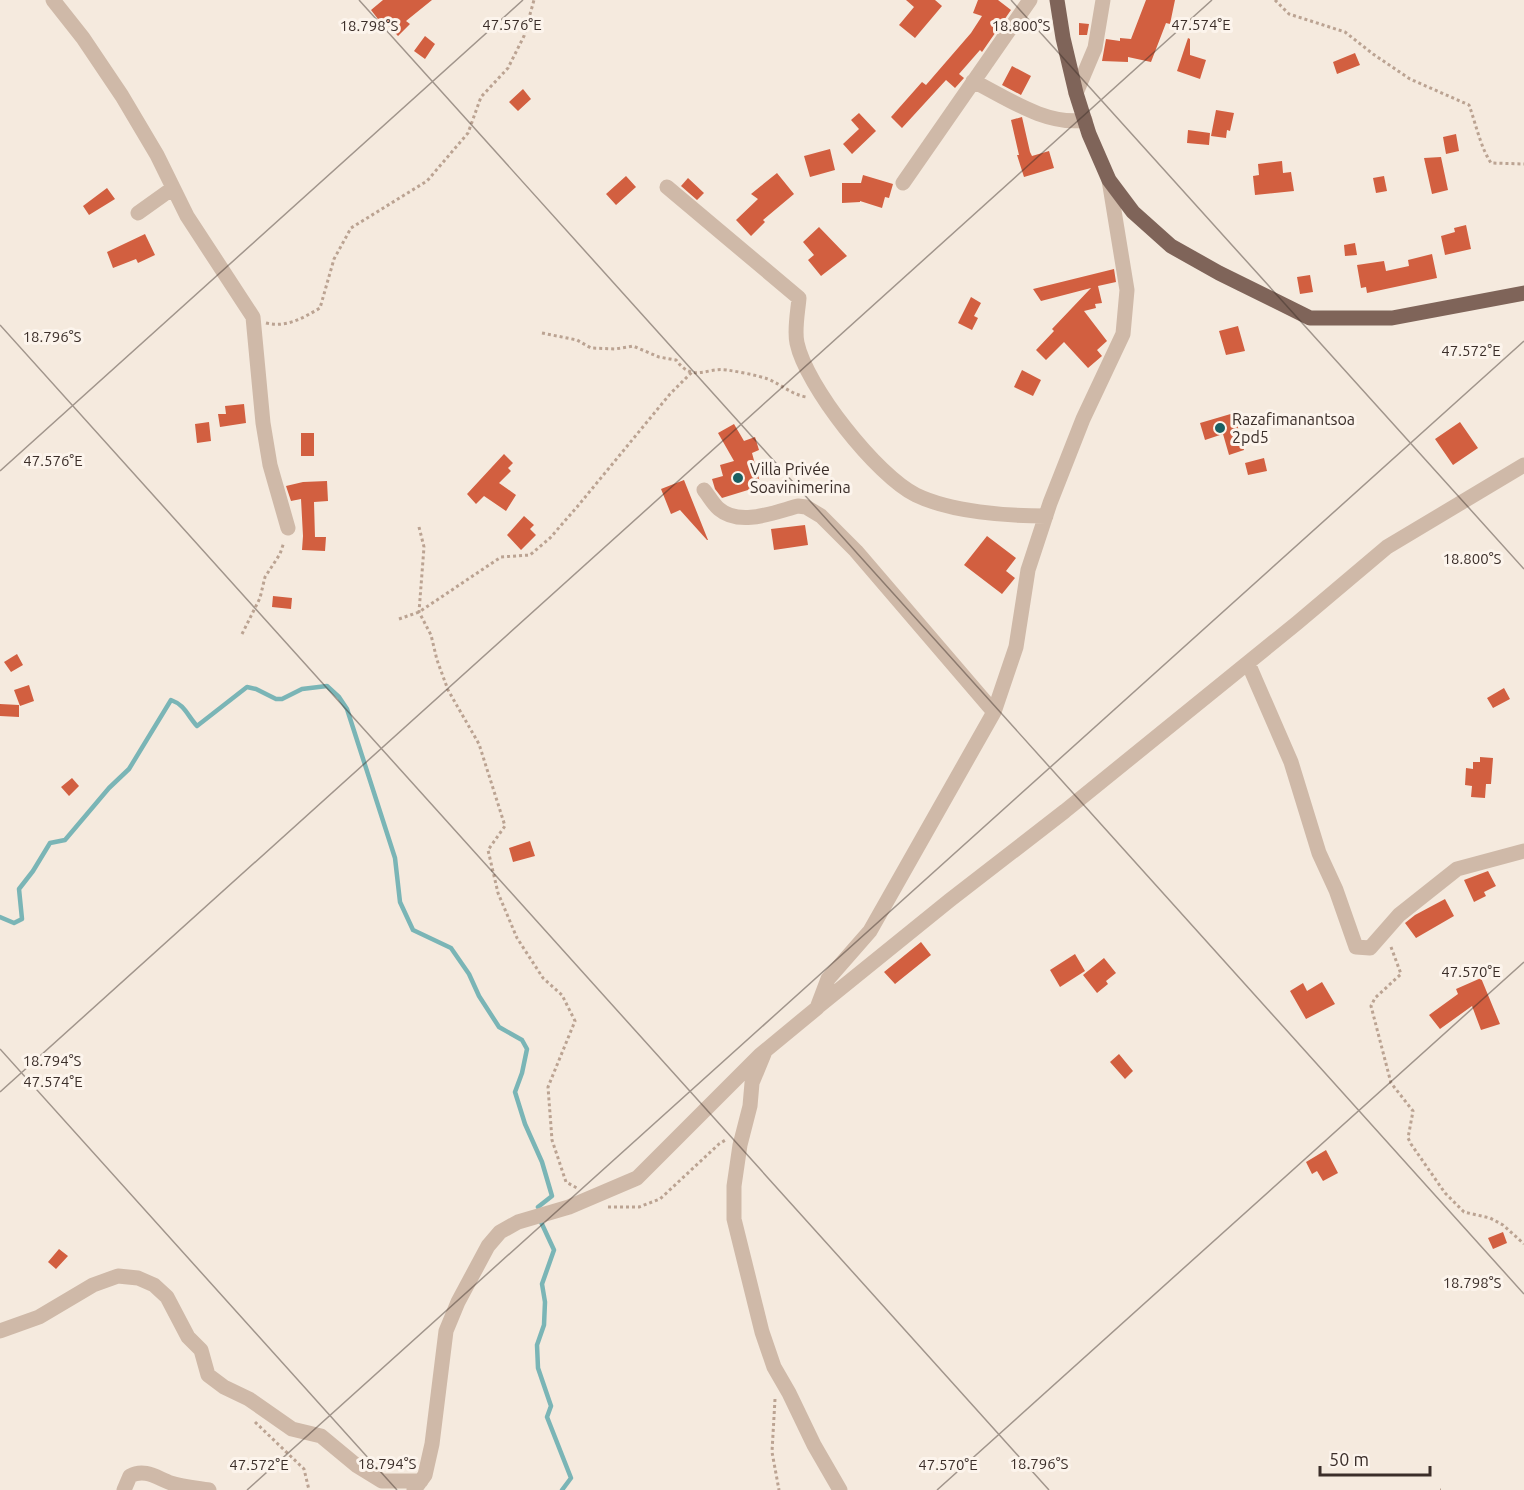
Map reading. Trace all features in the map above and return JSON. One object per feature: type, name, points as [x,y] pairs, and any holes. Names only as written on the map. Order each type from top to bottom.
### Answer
[{"type":"main road","points":[[1057,0],[1076,93],[1109,180],[1133,212],[1171,246],[1219,273],[1310,318],[1392,318],[1524,293]]},
{"type":"street","points":[[53,0],[83,38],[122,96],[157,154],[187,216],[254,317],[262,423],[270,465],[288,528]]},
{"type":"street","points":[[903,183],[1030,0]]},
{"type":"street","points":[[1076,93],[1095,48],[1103,0]]},
{"type":"street","points":[[973,81],[1039,114],[1070,122],[1085,120]]},
{"type":"street","points":[[817,1008],[828,979],[870,931],[993,712],[1016,647],[1028,570],[1046,516],[1083,419],[1123,334],[1127,290],[1109,180]]},
{"type":"street","points":[[667,187],[799,298],[796,342],[823,399],[889,476],[914,494],[928,500],[981,512],[1046,516]]},
{"type":"street","points":[[138,213],[173,188]]},
{"type":"street","points":[[0,1330],[39,1317],[93,1285],[118,1276],[138,1278],[154,1285],[167,1297],[188,1336],[201,1350],[208,1375],[224,1387],[258,1405],[292,1429],[321,1436],[356,1465],[376,1478],[418,1485],[425,1475],[432,1444],[446,1331],[458,1302],[488,1246],[500,1232],[518,1222],[569,1207],[637,1178],[765,1050],[1248,663],[1388,547],[1524,465]]},
{"type":"street","points":[[704,490],[719,510],[733,516],[749,518],[798,506],[806,507],[821,516],[856,550],[993,712]]},
{"type":"street","points":[[1248,663],[1291,762],[1319,853],[1336,890],[1356,947],[1370,948],[1399,915],[1457,869],[1524,851]]},
{"type":"street","points":[[765,1050],[752,1083],[750,1106],[734,1186],[734,1219],[762,1332],[774,1368],[789,1393],[814,1446],[840,1490]]},
{"type":"street","points":[[124,1490],[130,1476],[137,1472],[151,1474],[172,1483],[209,1490]]},
{"type":"path","points":[[254,317],[276,326],[299,320],[320,308],[333,259],[351,228],[427,182],[468,133],[481,97],[508,68],[524,36],[534,0]]},
{"type":"path","points":[[1275,0],[1289,14],[1345,32],[1410,79],[1469,105],[1480,133],[1483,150],[1491,163],[1524,164]]},
{"type":"path","points":[[542,333],[577,340],[591,348],[615,349],[633,346],[659,357],[676,360],[683,369],[699,374],[724,369],[767,379],[796,395],[823,399]]},
{"type":"path","points":[[399,620],[420,612],[501,557],[530,555],[550,538],[657,409],[692,372]]},
{"type":"path","points":[[419,527],[424,547],[420,612],[431,634],[436,660],[448,690],[479,744],[505,826],[488,850],[498,893],[517,938],[543,978],[562,995],[575,1021],[548,1087],[552,1140],[566,1182],[608,1207],[639,1207],[660,1199],[719,1144],[744,1129]]},
{"type":"path","points":[[242,634],[260,597],[269,568],[280,554],[288,528]]},
{"type":"path","points":[[1381,936],[1390,947],[1401,974],[1375,998],[1371,1006],[1392,1083],[1413,1111],[1408,1138],[1445,1193],[1464,1212],[1490,1218],[1503,1225],[1524,1244]]},
{"type":"path","points":[[774,1368],[772,1452],[779,1490]]},
{"type":"path","points":[[248,1415],[304,1469],[309,1490]]},
{"type":"building","points":[[383,0],[432,0],[406,21],[410,24],[398,36],[384,21],[381,23],[371,10]]},
{"type":"building","points":[[906,0],[935,0],[942,6],[915,38],[899,25],[914,7]]},
{"type":"building","points":[[978,0],[998,0],[1011,10],[982,52],[980,50],[959,74],[964,78],[955,88],[946,80],[902,128],[891,117],[922,82],[926,85],[971,33],[982,16],[973,13]]},
{"type":"building","points":[[1146,0],[1175,0],[1170,24],[1166,23],[1151,62],[1128,57],[1128,62],[1102,61],[1106,39],[1120,41],[1120,38],[1131,39]]},
{"type":"building","points":[[1079,23],[1089,24],[1087,35],[1079,35]]},
{"type":"building","points":[[425,36],[435,44],[425,59],[414,51]]},
{"type":"building","points":[[1188,38],[1190,39],[1190,55],[1206,60],[1200,79],[1177,71]]},
{"type":"building","points":[[1355,53],[1360,65],[1337,74],[1333,62]]},
{"type":"building","points":[[1012,66],[1031,76],[1021,95],[1002,85]]},
{"type":"building","points":[[523,89],[531,99],[518,111],[509,102]]},
{"type":"building","points":[[1216,110],[1234,113],[1226,138],[1211,136]]},
{"type":"building","points":[[859,113],[876,131],[852,154],[843,144],[859,129],[851,120]]},
{"type":"building","points":[[1022,117],[1032,156],[1049,151],[1054,168],[1024,177],[1017,155],[1019,155],[1011,120]]},
{"type":"building","points":[[1188,130],[1210,133],[1209,145],[1187,143]]},
{"type":"building","points":[[1456,134],[1459,151],[1446,154],[1443,137]]},
{"type":"building","points":[[830,149],[835,170],[810,177],[804,156]]},
{"type":"building","points":[[1441,157],[1448,190],[1432,194],[1424,158]]},
{"type":"building","points":[[1282,161],[1283,173],[1291,172],[1294,191],[1255,195],[1253,176],[1259,175],[1258,164]]},
{"type":"building","points":[[777,173],[794,194],[763,220],[765,222],[751,236],[736,220],[758,199],[751,194]]},
{"type":"building","points":[[863,175],[893,184],[889,198],[885,197],[882,208],[860,201],[842,203],[842,183],[861,183]]},
{"type":"building","points":[[626,176],[636,187],[616,205],[606,194]]},
{"type":"building","points":[[1384,176],[1387,191],[1376,193],[1373,178]]},
{"type":"building","points":[[688,178],[704,193],[697,200],[681,186]]},
{"type":"building","points":[[107,188],[115,199],[89,215],[83,206]]},
{"type":"building","points":[[1466,225],[1471,249],[1445,255],[1441,236],[1455,232],[1454,228]]},
{"type":"building","points":[[819,227],[847,256],[821,276],[808,260],[814,255],[803,242]]},
{"type":"building","points":[[145,234],[155,255],[138,263],[136,259],[113,268],[107,252]]},
{"type":"building","points":[[1355,243],[1357,255],[1345,256],[1344,245]]},
{"type":"building","points":[[1432,254],[1437,278],[1367,293],[1366,287],[1361,288],[1357,265],[1384,261],[1386,271],[1409,266],[1408,260]]},
{"type":"building","points":[[1114,269],[1116,282],[1098,286],[1102,303],[1095,304],[1096,308],[1084,311],[1107,341],[1097,350],[1102,356],[1088,368],[1064,342],[1046,360],[1036,350],[1054,331],[1052,329],[1091,288],[1041,301],[1033,289]]},
{"type":"building","points":[[1310,275],[1313,292],[1300,294],[1297,277]]},
{"type":"building","points":[[971,297],[981,303],[974,316],[978,318],[972,330],[958,323]]},
{"type":"building","points":[[1238,326],[1245,351],[1226,355],[1219,331]]},
{"type":"building","points":[[1022,370],[1041,380],[1033,396],[1014,387]]},
{"type":"building","points":[[244,404],[246,423],[220,427],[218,414],[226,414],[225,406]]},
{"type":"building","name":"Razafimanantsoa 2pd5","points":[[1234,413],[1244,450],[1229,455],[1223,434],[1205,440],[1200,423]]},
{"type":"building","points":[[209,422],[211,441],[197,443],[195,424]]},
{"type":"building","points":[[1460,422],[1478,448],[1453,465],[1435,439]]},
{"type":"building","name":"Villa Privée Soavinimerina","points":[[734,424],[744,441],[755,437],[759,450],[752,453],[761,486],[722,498],[715,489],[712,479],[723,476],[720,465],[734,461],[718,433]]},
{"type":"building","points":[[301,433],[314,433],[314,456],[301,456]]},
{"type":"building","points":[[504,454],[513,463],[508,468],[511,471],[499,483],[516,495],[506,511],[484,496],[476,504],[467,494]]},
{"type":"building","points":[[1264,458],[1267,471],[1248,475],[1245,463]]},
{"type":"building","points":[[684,480],[708,540],[680,510],[671,514],[661,489]]},
{"type":"building","points":[[327,481],[328,501],[314,502],[315,537],[326,537],[325,551],[302,550],[301,499],[291,501],[286,486],[303,482]]},
{"type":"building","points":[[524,516],[534,525],[530,529],[536,535],[521,550],[507,535]]},
{"type":"building","points":[[805,525],[808,545],[774,550],[771,529]]},
{"type":"building","points":[[987,536],[1016,558],[1006,571],[1015,578],[1002,594],[964,565]]},
{"type":"building","points":[[273,596],[292,598],[291,609],[272,607]]},
{"type":"building","points":[[17,654],[23,665],[11,672],[4,662]]},
{"type":"building","points":[[29,685],[34,701],[20,706],[14,690]]},
{"type":"building","points":[[1504,688],[1510,699],[1493,708],[1487,698]]},
{"type":"building","points":[[0,704],[19,705],[19,717],[0,716]]},
{"type":"building","points":[[1480,757],[1493,758],[1491,784],[1486,784],[1485,798],[1471,797],[1472,786],[1465,785],[1466,768],[1473,769],[1473,762],[1480,762]]},
{"type":"building","points":[[72,778],[79,786],[69,796],[61,787]]},
{"type":"building","points":[[530,841],[535,856],[513,862],[509,848]]},
{"type":"building","points":[[1488,871],[1496,886],[1484,892],[1486,896],[1474,902],[1464,880]]},
{"type":"building","points":[[1445,899],[1454,916],[1416,938],[1405,923]]},
{"type":"building","points":[[921,942],[931,955],[895,984],[884,972]]},
{"type":"building","points":[[1075,954],[1085,971],[1060,987],[1050,970]]},
{"type":"building","points":[[1104,958],[1116,973],[1097,993],[1083,975]]},
{"type":"building","points":[[1481,978],[1500,1024],[1481,1030],[1472,1006],[1440,1029],[1429,1015],[1458,994],[1456,989]]},
{"type":"building","points":[[1322,982],[1335,1004],[1306,1019],[1290,991],[1303,983],[1307,991]]},
{"type":"building","points":[[1119,1054],[1133,1071],[1125,1079],[1110,1062]]},
{"type":"building","points":[[1326,1150],[1338,1173],[1323,1181],[1317,1171],[1312,1174],[1306,1162]]},
{"type":"building","points":[[1503,1232],[1507,1243],[1493,1249],[1488,1238]]},
{"type":"building","points":[[59,1249],[68,1256],[56,1269],[48,1262]]},
{"type":"waterway","points":[[0,917],[14,923],[22,919],[19,889],[50,843],[65,840],[109,788],[129,769],[171,700],[183,708],[197,726],[247,687],[276,699],[282,699],[302,689],[327,686],[339,697],[347,709],[395,858],[400,902],[413,930],[451,948],[469,974],[479,996],[499,1027],[522,1040],[527,1049],[515,1092],[525,1124],[542,1162],[552,1196],[538,1207]]},
{"type":"waterway","points":[[541,1222],[554,1250],[542,1284],[545,1302],[544,1325],[537,1345],[538,1368],[551,1406],[547,1417],[571,1478],[562,1490]]},
{"type":"place","name":"Razafimanantsoa 2pd5","points":[[1220,428]]},
{"type":"place","name":"Villa Privée Soavinimerina","points":[[738,478]]}]
